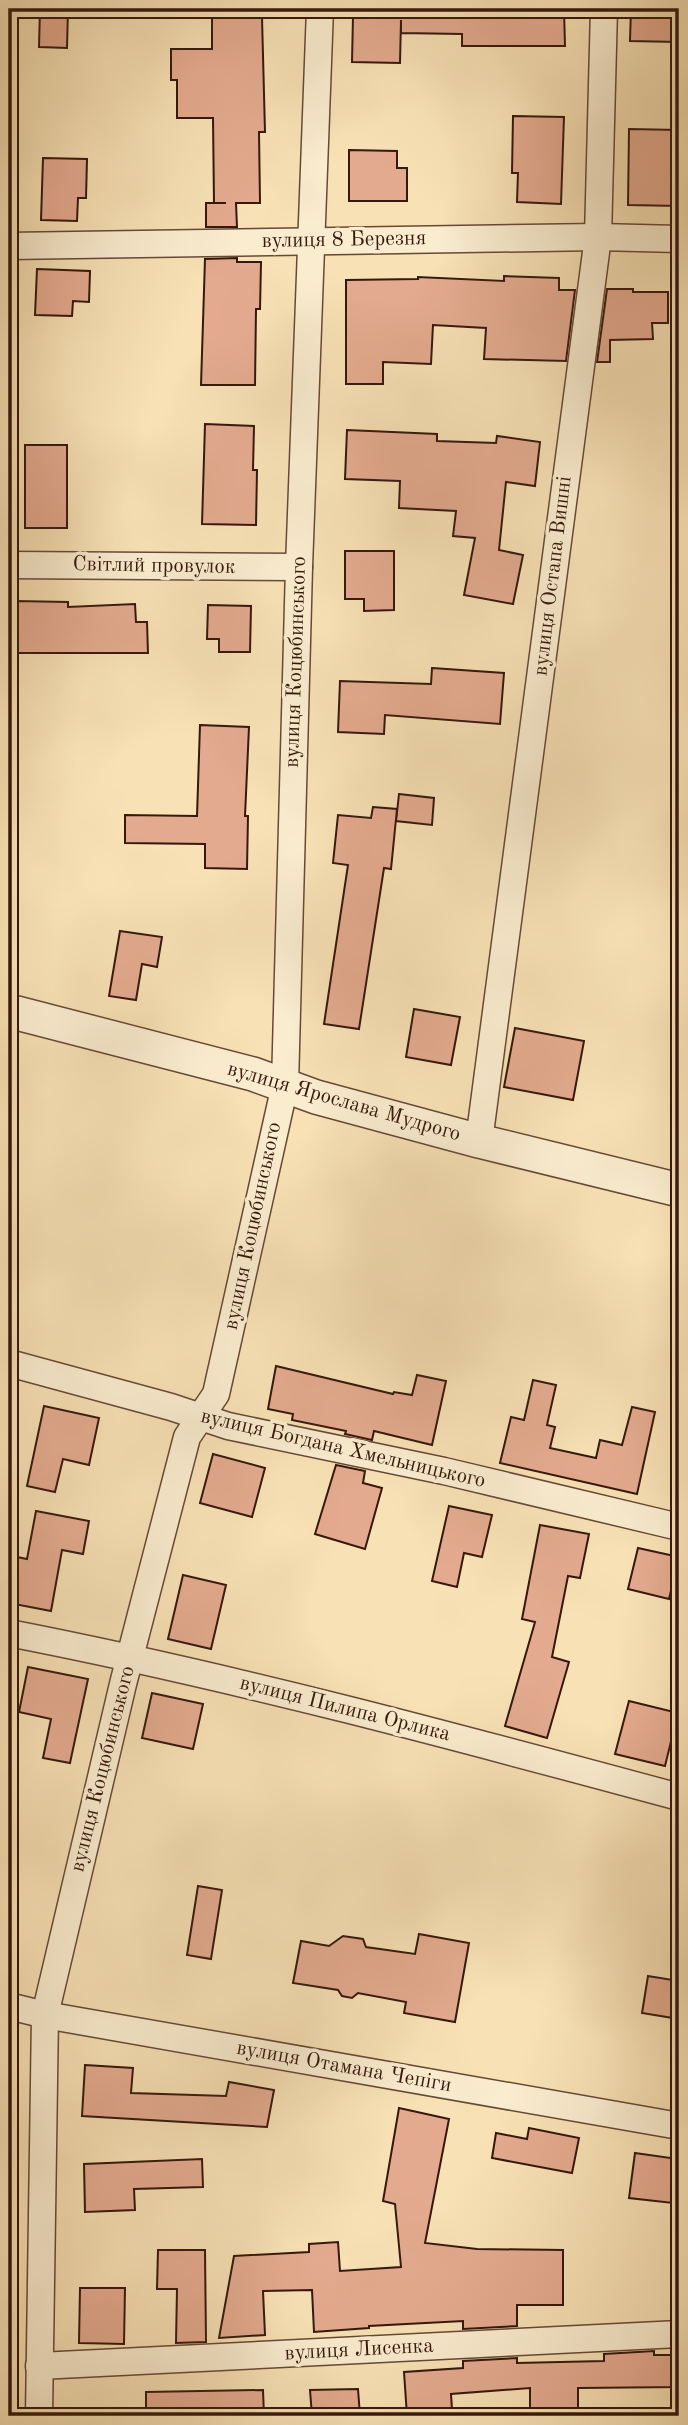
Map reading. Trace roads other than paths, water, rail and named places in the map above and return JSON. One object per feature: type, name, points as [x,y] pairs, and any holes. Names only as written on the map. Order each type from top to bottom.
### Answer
[{"type":"street","name":"вулиця Коцюбинського","points":[[39,2416],[45,2015],[130,1657],[187,1437],[216,1394],[285,1085],[299,567],[320,9]]},
{"type":"street","name":"вулиця Остапа Вишні","points":[[479,1141],[598,237],[604,9]]},
{"type":"street","name":"вулиця 8 Березня","points":[[9,246],[598,237],[679,239]]},
{"type":"street","name":"Світлий провулок","points":[[9,565],[299,567]]},
{"type":"street","name":"вулиця Ярослава Мудрого","points":[[9,1010],[253,1074],[316,1097],[479,1141],[679,1190]]},
{"type":"street","name":"вулиця Богдана Хмельницького","points":[[9,1363],[228,1426],[443,1471],[679,1527]]},
{"type":"street","name":"вулиця Пилипа Орлика","points":[[9,1633],[130,1657],[272,1690],[679,1797]]},
{"type":"street","name":"вулиця Отамана Чепіги","points":[[9,2006],[45,2015],[679,2126]]},
{"type":"street","name":"вулиця Лисенка","points":[[39,2366],[679,2334]]}]
